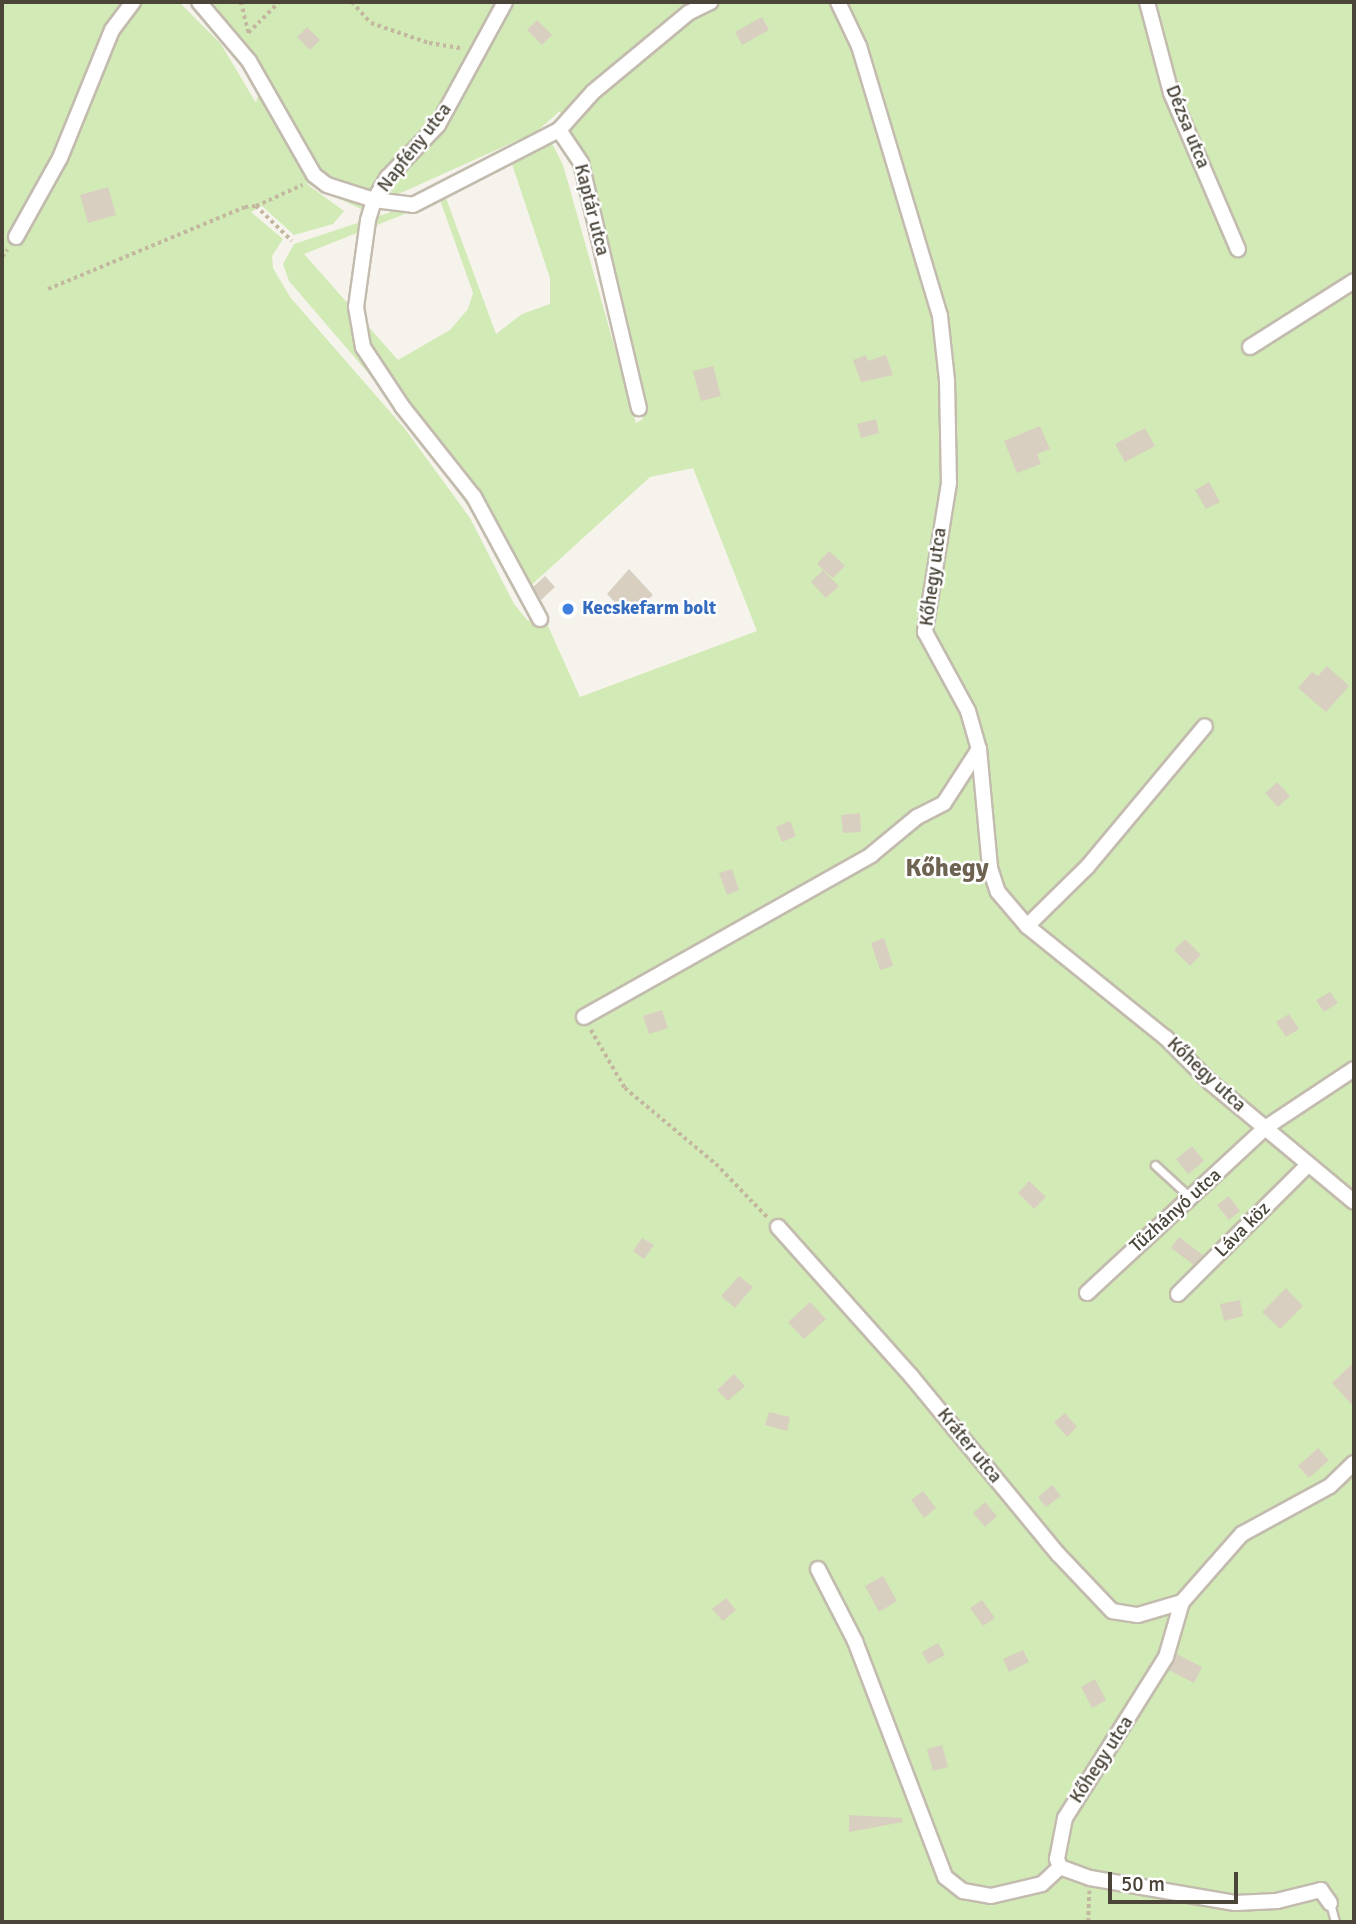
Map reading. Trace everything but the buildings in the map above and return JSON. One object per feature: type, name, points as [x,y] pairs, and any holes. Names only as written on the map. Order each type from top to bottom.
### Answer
[{"type":"street","points":[[16,237],[60,158],[111,30],[133,2]]},
{"type":"street","points":[[200,2],[257,72],[314,175]]},
{"type":"street","name":"Napfény utca","points":[[314,175],[327,185],[374,200],[387,177],[438,125],[505,2]]},
{"type":"street","points":[[540,619],[474,497],[402,406],[363,346],[356,307],[357,277],[374,200],[413,205],[559,131],[593,92],[688,13],[711,2]]},
{"type":"street","name":"Kőhegy utca","points":[[838,2],[859,46],[940,316],[947,380],[949,483],[925,632],[935,657],[968,711],[979,749],[990,869],[998,892],[1027,926],[1166,1038],[1265,1129],[1354,1202]]},
{"type":"street","name":"Dézsa utca","points":[[1147,2],[1171,93],[1238,249]]},
{"type":"street","name":"Kaptár utca","points":[[559,131],[581,163],[639,408]]},
{"type":"street","points":[[1250,347],[1354,281]]},
{"type":"street","points":[[1027,926],[1088,866],[1205,726]]},
{"type":"street","points":[[584,1017],[871,855],[917,817],[944,803],[979,749]]},
{"type":"street","name":"Tűzhányó utca","points":[[1087,1293],[1265,1129],[1354,1069]]},
{"type":"street","name":"Láva köz","points":[[1178,1294],[1308,1166]]},
{"type":"street","name":"Kráter utca","points":[[778,1227],[912,1377],[1098,1598],[1125,1615],[1182,1602]]},
{"type":"street","name":"Kőhegy utca","points":[[1060,1867],[1057,1852],[1065,1818],[1167,1657],[1182,1602],[1242,1534],[1330,1486],[1354,1463]]},
{"type":"street","points":[[818,1569],[855,1642],[945,1877],[963,1891],[991,1896],[1042,1884],[1060,1867],[1090,1878],[1235,1903],[1277,1901],[1321,1890],[1330,1903]]},
{"type":"lane","points":[[1155,1165],[1192,1198]]},
{"type":"lane","points":[[1330,1903],[1335,1922]]},
{"type":"path","points":[[248,33],[279,2]]},
{"type":"path","points":[[352,2],[371,23],[429,43],[478,49]]},
{"type":"path","points":[[48,289],[256,206],[314,175]]},
{"type":"path","points":[[256,206],[292,241]]},
{"type":"path","points":[[584,1017],[625,1088],[716,1164],[778,1227]]},
{"type":"path","points":[[1088,1922],[1090,1878]]},
{"type":"green space","points":[[2,2],[179,2],[221,44],[256,103],[261,85],[194,2],[1354,2],[1354,1922],[2,1922]],"holes":[[[560,111],[643,419],[636,423],[563,165],[553,145],[544,140],[510,158],[550,278],[550,304],[522,314],[496,334],[443,190],[394,211],[294,244],[283,264],[289,281],[405,416],[526,590],[650,477],[693,468],[757,631],[580,697],[543,615],[528,621],[514,604],[470,518],[405,429],[290,297],[273,268],[272,256],[283,239],[251,212],[262,206],[294,235],[333,224],[344,211],[304,182],[363,210],[536,132]],[[440,200],[473,293],[468,309],[450,330],[398,360],[304,254]]]},
{"type":"place","name":"Kecskefarm bolt","points":[[568,609]]},
{"type":"district","name":"Kőhegy","points":[[947,869]]}]
